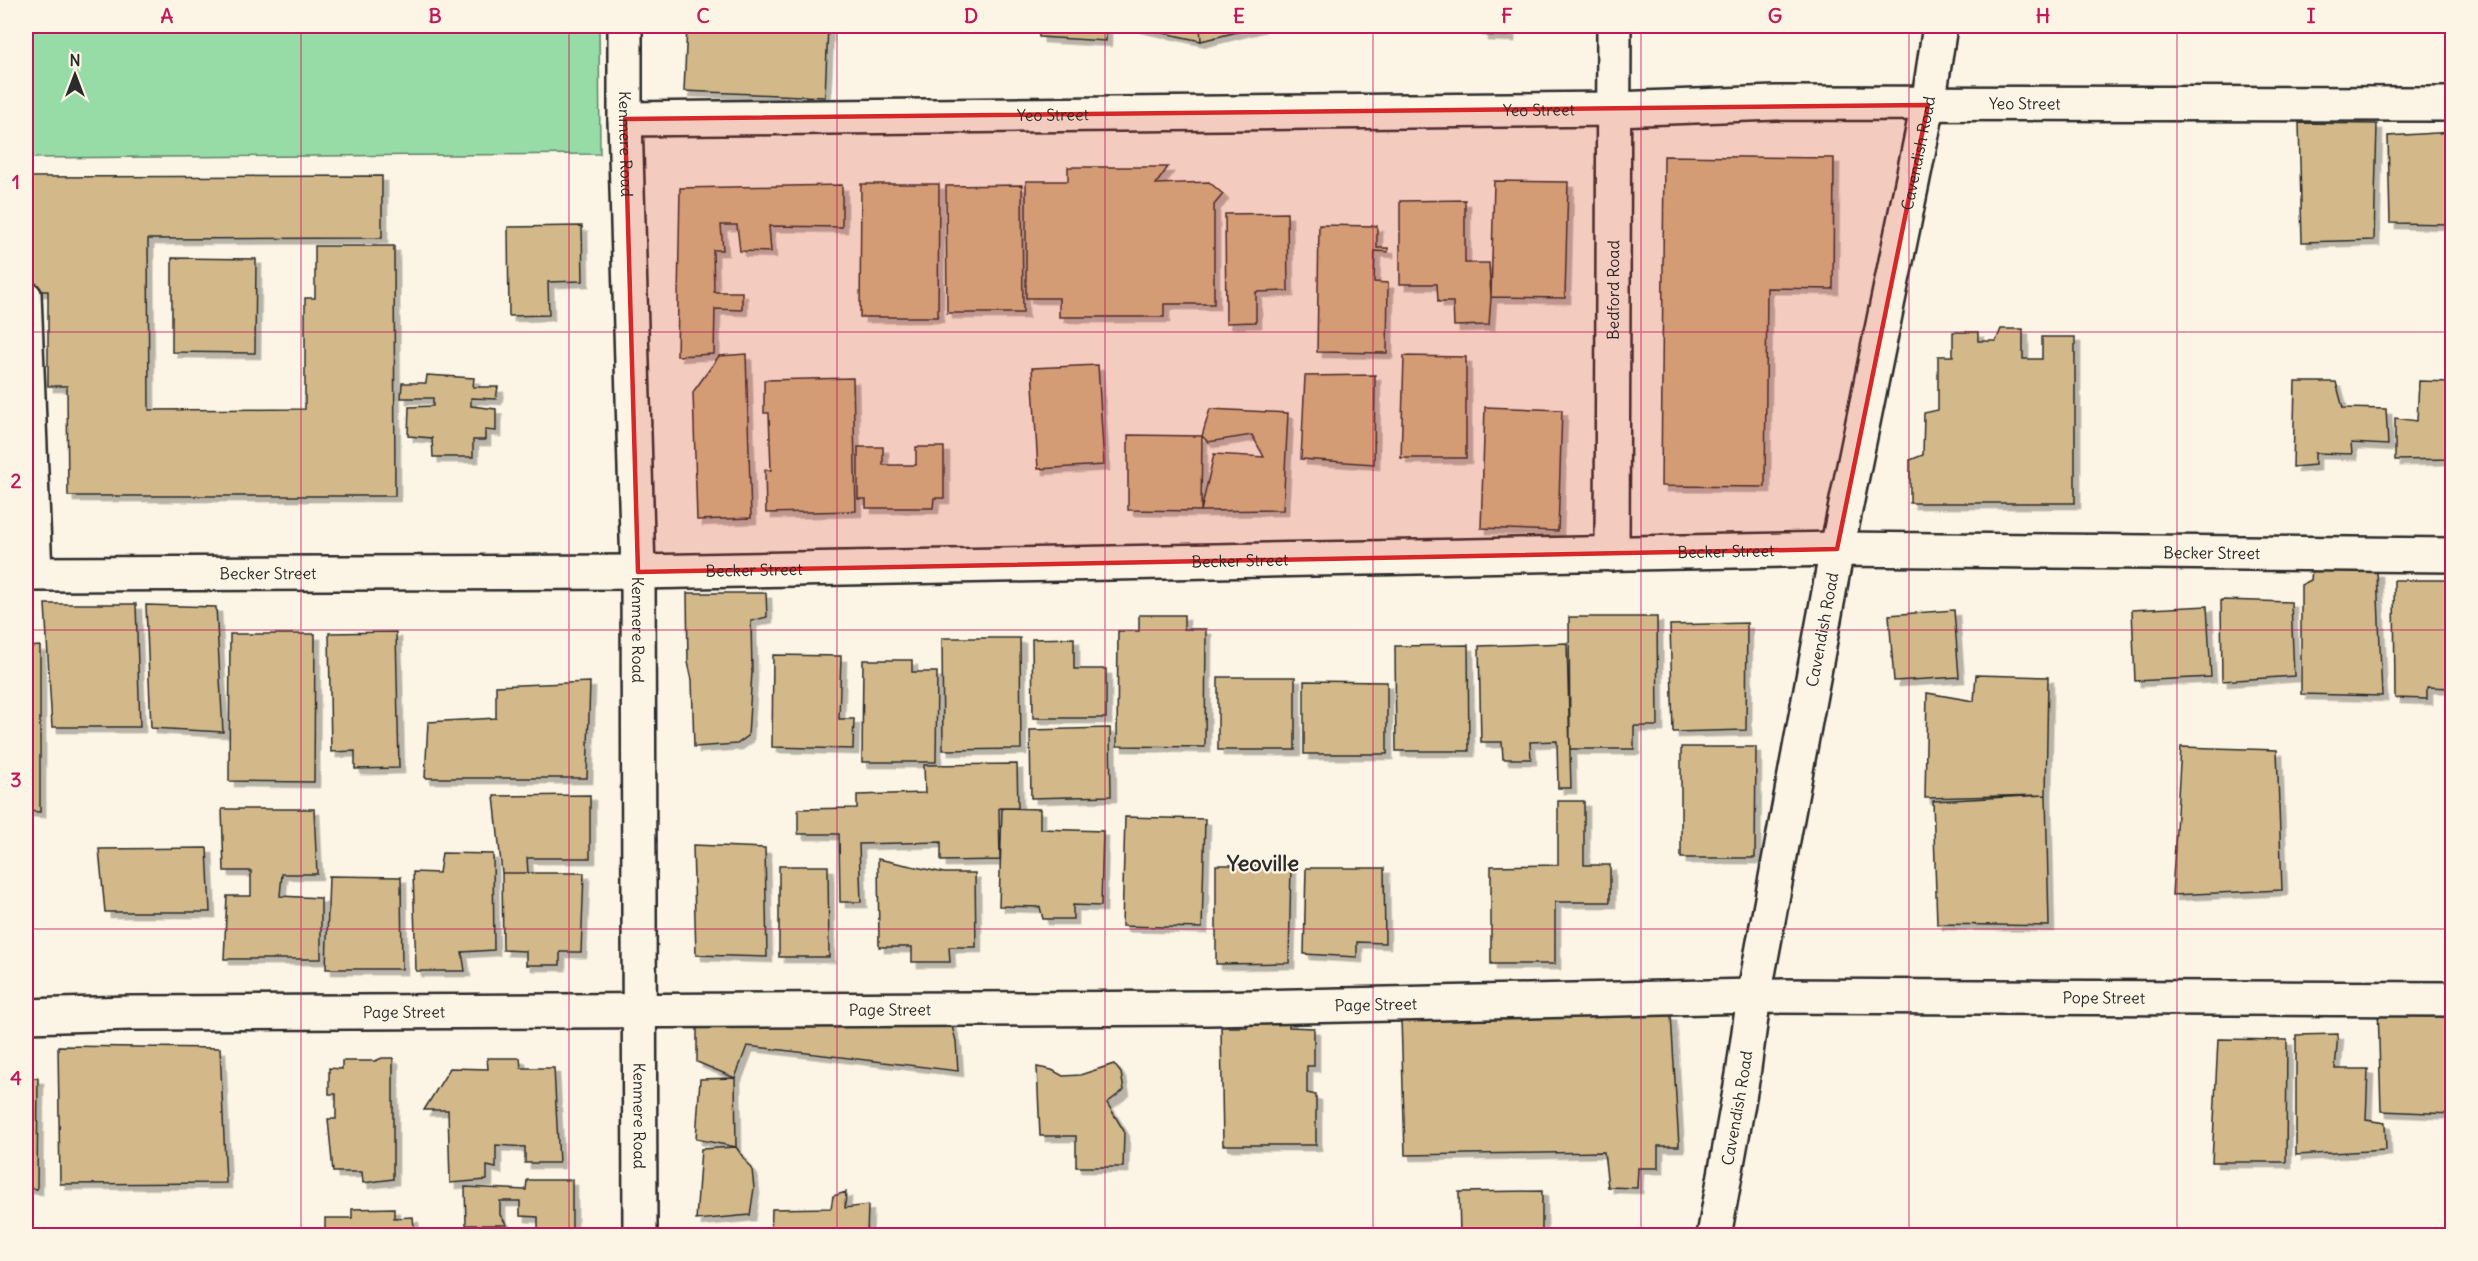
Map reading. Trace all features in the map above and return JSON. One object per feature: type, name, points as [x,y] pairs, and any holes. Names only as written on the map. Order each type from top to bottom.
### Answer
[{"type":"street","name":"Kenmere Road","points":[[625,26],[625,119],[638,572],[640,1236]]},
{"type":"street","name":"Bedford Road","points":[[1612,554],[1614,26]]},
{"type":"street","name":"Cavendish Road","points":[[1714,1236],[1743,1075],[1754,996],[1837,549],[1928,105],[1940,26]]},
{"type":"street","name":"Yeo Street","points":[[625,119],[1615,108],[1776,104],[2452,104]]},
{"type":"street","name":"Becker Street","points":[[33,574],[638,572],[1837,549],[2452,555]]},
{"type":"street","name":"Pope Street","points":[[1754,996],[2452,999]]},
{"type":"street","name":"Page Street","points":[[26,1016],[142,1013],[1210,1008],[1754,996]]},
{"type":"lane","points":[[30,294],[33,574]]},
{"type":"highlighted area","points":[[1928,105],[1837,549],[638,572],[625,119]]},
{"type":"green space","points":[[26,26],[599,26],[600,154],[26,158]]},
{"type":"building","points":[[687,26],[828,26],[825,97],[684,91]]},
{"type":"building","points":[[1038,26],[1106,26],[1106,41],[1039,37]]},
{"type":"building","points":[[1131,26],[1200,26],[1201,41]]},
{"type":"building","points":[[1200,26],[1261,26],[1201,41]]},
{"type":"building","points":[[1483,26],[1509,26],[1509,36],[1482,35]]},
{"type":"building","points":[[2299,123],[2377,124],[2374,240],[2302,242]]},
{"type":"building","points":[[2452,132],[2452,224],[2390,223],[2388,136]]},
{"type":"building","points":[[1664,156],[1834,158],[1833,289],[1767,288],[1765,487],[1661,486]]},
{"type":"building","points":[[1068,167],[1168,167],[1156,184],[1209,182],[1223,194],[1214,205],[1214,304],[1164,304],[1164,317],[1059,317],[1059,298],[1026,298],[1026,181],[1068,181]]},
{"type":"building","points":[[382,176],[382,238],[148,239],[149,410],[305,409],[305,298],[315,298],[315,246],[394,246],[395,496],[68,496],[67,386],[48,386],[48,291],[26,291],[26,177]]},
{"type":"building","points":[[1494,181],[1568,182],[1565,298],[1491,297]]},
{"type":"building","points":[[861,184],[939,184],[938,317],[860,317]]},
{"type":"building","points":[[842,185],[842,227],[769,226],[771,252],[740,251],[737,225],[721,225],[723,250],[713,250],[714,292],[742,292],[742,310],[715,309],[714,354],[677,356],[680,188]]},
{"type":"building","points":[[1022,185],[1023,313],[947,313],[946,186]]},
{"type":"building","points":[[1465,200],[1465,263],[1489,263],[1491,297],[1489,325],[1454,326],[1453,302],[1438,302],[1437,284],[1400,284],[1400,201]]},
{"type":"building","points":[[1287,213],[1288,291],[1256,292],[1256,322],[1226,323],[1225,214]]},
{"type":"building","points":[[1319,225],[1377,226],[1377,248],[1388,248],[1388,252],[1375,251],[1374,282],[1388,283],[1387,353],[1317,352]]},
{"type":"building","points":[[582,226],[583,281],[548,282],[549,315],[509,316],[508,227]]},
{"type":"building","points":[[172,258],[256,259],[255,353],[172,352]]},
{"type":"building","points":[[2001,329],[2023,329],[2023,359],[2042,359],[2042,337],[2075,337],[2075,503],[1910,503],[1910,460],[1923,455],[1924,413],[1938,410],[1938,356],[1953,356],[1953,332],[1978,332],[1978,341],[1996,341]]},
{"type":"building","points":[[746,354],[751,518],[697,520],[693,392],[719,356]]},
{"type":"building","points":[[1404,356],[1466,357],[1466,458],[1401,458]]},
{"type":"building","points":[[1098,365],[1104,465],[1038,469],[1032,368]]},
{"type":"building","points":[[427,375],[474,378],[473,387],[498,387],[496,399],[471,398],[471,406],[496,409],[496,431],[485,430],[485,440],[473,440],[473,457],[433,457],[432,438],[408,436],[409,407],[433,406],[433,398],[401,398],[402,383],[426,383]]},
{"type":"building","points":[[1375,375],[1374,464],[1301,459],[1305,376]]},
{"type":"building","points":[[853,378],[856,511],[766,513],[765,470],[771,470],[769,413],[764,413],[764,380]]},
{"type":"building","points":[[2419,381],[2452,382],[2452,459],[2395,460],[2395,418],[2417,421]]},
{"type":"building","points":[[2295,382],[2336,382],[2343,408],[2386,409],[2388,445],[2351,443],[2352,454],[2315,453],[2315,465],[2293,467]]},
{"type":"building","points":[[1485,407],[1562,410],[1558,531],[1481,528]]},
{"type":"building","points":[[1210,409],[1288,413],[1283,510],[1201,511],[1214,454],[1264,457],[1252,435],[1208,442],[1202,436]]},
{"type":"building","points":[[1128,435],[1202,436],[1201,511],[1128,510]]},
{"type":"building","points":[[858,447],[883,447],[883,465],[916,465],[916,447],[944,447],[944,498],[934,498],[933,508],[866,508],[866,499],[858,499]]},
{"type":"building","points":[[2312,569],[2377,571],[2382,696],[2301,694],[2301,585],[2311,580]]},
{"type":"building","points":[[2394,580],[2452,580],[2452,688],[2427,687],[2427,699],[2395,698]]},
{"type":"building","points":[[687,593],[766,593],[767,617],[751,621],[752,672],[748,736],[737,744],[694,747],[692,680],[688,662]]},
{"type":"building","points":[[2221,600],[2291,602],[2294,676],[2222,681]]},
{"type":"building","points":[[45,604],[136,604],[140,727],[52,727]]},
{"type":"building","points":[[146,605],[216,607],[223,732],[151,728]]},
{"type":"building","points":[[2207,606],[2211,677],[2135,681],[2132,610]]},
{"type":"building","points":[[1954,610],[1959,677],[1894,681],[1889,615]]},
{"type":"building","points":[[1139,615],[1184,615],[1184,629],[1206,629],[1205,747],[1117,746],[1118,631],[1139,631]]},
{"type":"building","points":[[1569,617],[1657,617],[1658,726],[1634,726],[1634,749],[1570,749]]},
{"type":"building","points":[[1747,623],[1746,730],[1673,732],[1670,625]]},
{"type":"building","points":[[396,632],[399,768],[355,769],[355,751],[331,752],[329,633]]},
{"type":"building","points":[[230,634],[315,634],[314,782],[229,781]]},
{"type":"building","points":[[942,638],[1020,638],[1021,749],[943,750]]},
{"type":"building","points":[[1074,638],[1074,669],[1106,669],[1106,718],[1033,718],[1032,639]]},
{"type":"building","points":[[1567,643],[1571,788],[1558,788],[1557,741],[1530,742],[1531,759],[1503,759],[1502,742],[1481,742],[1479,646]]},
{"type":"building","points":[[1468,645],[1469,751],[1396,751],[1395,646]]},
{"type":"building","points":[[40,646],[40,812],[26,811],[26,647]]},
{"type":"building","points":[[773,655],[841,656],[839,719],[854,719],[853,749],[772,747]]},
{"type":"building","points":[[863,660],[912,660],[912,672],[937,672],[936,762],[862,762]]},
{"type":"building","points":[[1976,675],[2048,677],[2046,795],[1925,798],[1927,693],[1974,701]]},
{"type":"building","points":[[1218,677],[1295,677],[1295,750],[1218,750]]},
{"type":"building","points":[[1304,681],[1387,682],[1387,754],[1304,754]]},
{"type":"building","points":[[590,682],[587,778],[425,778],[428,722],[496,718],[496,686]]},
{"type":"building","points":[[1110,728],[1111,796],[1031,798],[1030,730]]},
{"type":"building","points":[[1681,747],[1756,747],[1755,858],[1681,858]]},
{"type":"building","points":[[2181,747],[2277,750],[2282,890],[2172,895]]},
{"type":"building","points":[[1017,764],[1018,808],[999,808],[1000,860],[941,861],[941,842],[859,844],[861,902],[840,902],[839,834],[798,834],[798,809],[857,808],[857,795],[925,793],[924,765]]},
{"type":"building","points":[[590,795],[590,858],[527,858],[528,873],[502,873],[494,796]]},
{"type":"building","points":[[2046,795],[2049,926],[1937,924],[1933,801]]},
{"type":"building","points":[[1558,801],[1584,801],[1584,865],[1610,865],[1610,902],[1555,902],[1555,964],[1491,964],[1491,866],[1558,865]]},
{"type":"building","points":[[1002,808],[1040,809],[1040,829],[1103,831],[1101,906],[1073,905],[1073,919],[1043,919],[1040,907],[999,906]]},
{"type":"building","points":[[222,809],[314,809],[317,874],[282,874],[280,896],[321,898],[321,959],[224,959],[227,896],[251,896],[251,871],[224,871]]},
{"type":"building","points":[[1125,817],[1205,819],[1202,928],[1122,926]]},
{"type":"building","points":[[693,845],[765,848],[767,957],[696,955]]},
{"type":"building","points":[[207,848],[210,912],[105,912],[99,849]]},
{"type":"building","points":[[442,853],[493,854],[494,950],[462,952],[465,971],[416,971],[413,872],[439,873]]},
{"type":"building","points":[[878,859],[944,873],[975,873],[976,947],[949,947],[950,962],[912,962],[912,947],[879,947]]},
{"type":"building","points":[[1216,865],[1291,865],[1289,963],[1216,964]]},
{"type":"building","points":[[779,866],[828,866],[829,957],[779,957]]},
{"type":"building","points":[[1306,868],[1384,868],[1385,943],[1357,942],[1357,957],[1304,954]]},
{"type":"building","points":[[502,873],[584,873],[581,952],[560,952],[560,965],[526,965],[526,951],[503,950]]},
{"type":"building","points":[[329,876],[401,877],[402,969],[326,969]]},
{"type":"building","points":[[2378,1006],[2452,1007],[2452,1114],[2381,1111]]},
{"type":"building","points":[[949,1015],[956,1041],[958,1071],[747,1046],[735,1078],[697,1062],[697,1018]]},
{"type":"building","points":[[1291,1015],[1289,1027],[1314,1028],[1314,1066],[1307,1066],[1307,1093],[1316,1095],[1316,1145],[1223,1145],[1221,1027],[1247,1027],[1247,1017]]},
{"type":"building","points":[[1671,1015],[1679,1146],[1658,1146],[1658,1168],[1638,1168],[1637,1188],[1608,1187],[1604,1152],[1405,1155],[1401,1017]]},
{"type":"building","points":[[2338,1034],[2335,1069],[2368,1069],[2366,1120],[2385,1123],[2386,1150],[2296,1155],[2296,1035]]},
{"type":"building","points":[[2218,1039],[2287,1040],[2286,1162],[2212,1162]]},
{"type":"building","points":[[58,1046],[220,1048],[226,1183],[60,1184]]},
{"type":"building","points":[[382,1058],[393,1058],[393,1179],[363,1183],[362,1172],[333,1172],[328,1119],[336,1119],[336,1094],[329,1094],[329,1068],[342,1069],[342,1061],[375,1061]]},
{"type":"building","points":[[487,1058],[520,1058],[521,1068],[554,1068],[559,1163],[525,1163],[525,1147],[496,1145],[496,1168],[487,1166],[487,1180],[450,1183],[448,1110],[424,1110],[450,1068],[488,1069]]},
{"type":"building","points":[[1114,1064],[1121,1073],[1124,1090],[1107,1103],[1124,1131],[1123,1167],[1076,1167],[1076,1136],[1040,1136],[1037,1067],[1052,1070],[1063,1076],[1080,1075]]},
{"type":"building","points":[[26,1078],[38,1078],[37,1189],[26,1188]]},
{"type":"building","points":[[735,1078],[736,1147],[696,1139],[700,1079]]},
{"type":"building","points":[[736,1147],[752,1170],[754,1188],[750,1215],[696,1220],[701,1149]]},
{"type":"building","points":[[527,1180],[572,1180],[572,1236],[538,1236],[538,1217],[520,1216],[520,1201],[500,1201],[500,1215],[507,1225],[466,1225],[465,1187],[526,1190]]},
{"type":"building","points":[[1542,1191],[1542,1236],[1460,1236],[1459,1192]]},
{"type":"building","points":[[846,1192],[845,1208],[868,1205],[867,1236],[771,1236],[772,1209],[831,1208],[833,1196]]},
{"type":"building","points":[[394,1208],[394,1218],[413,1217],[415,1236],[325,1236],[325,1218],[352,1218],[352,1209]]},
{"type":"district","name":"Yeoville","points":[[1263,863]]}]
